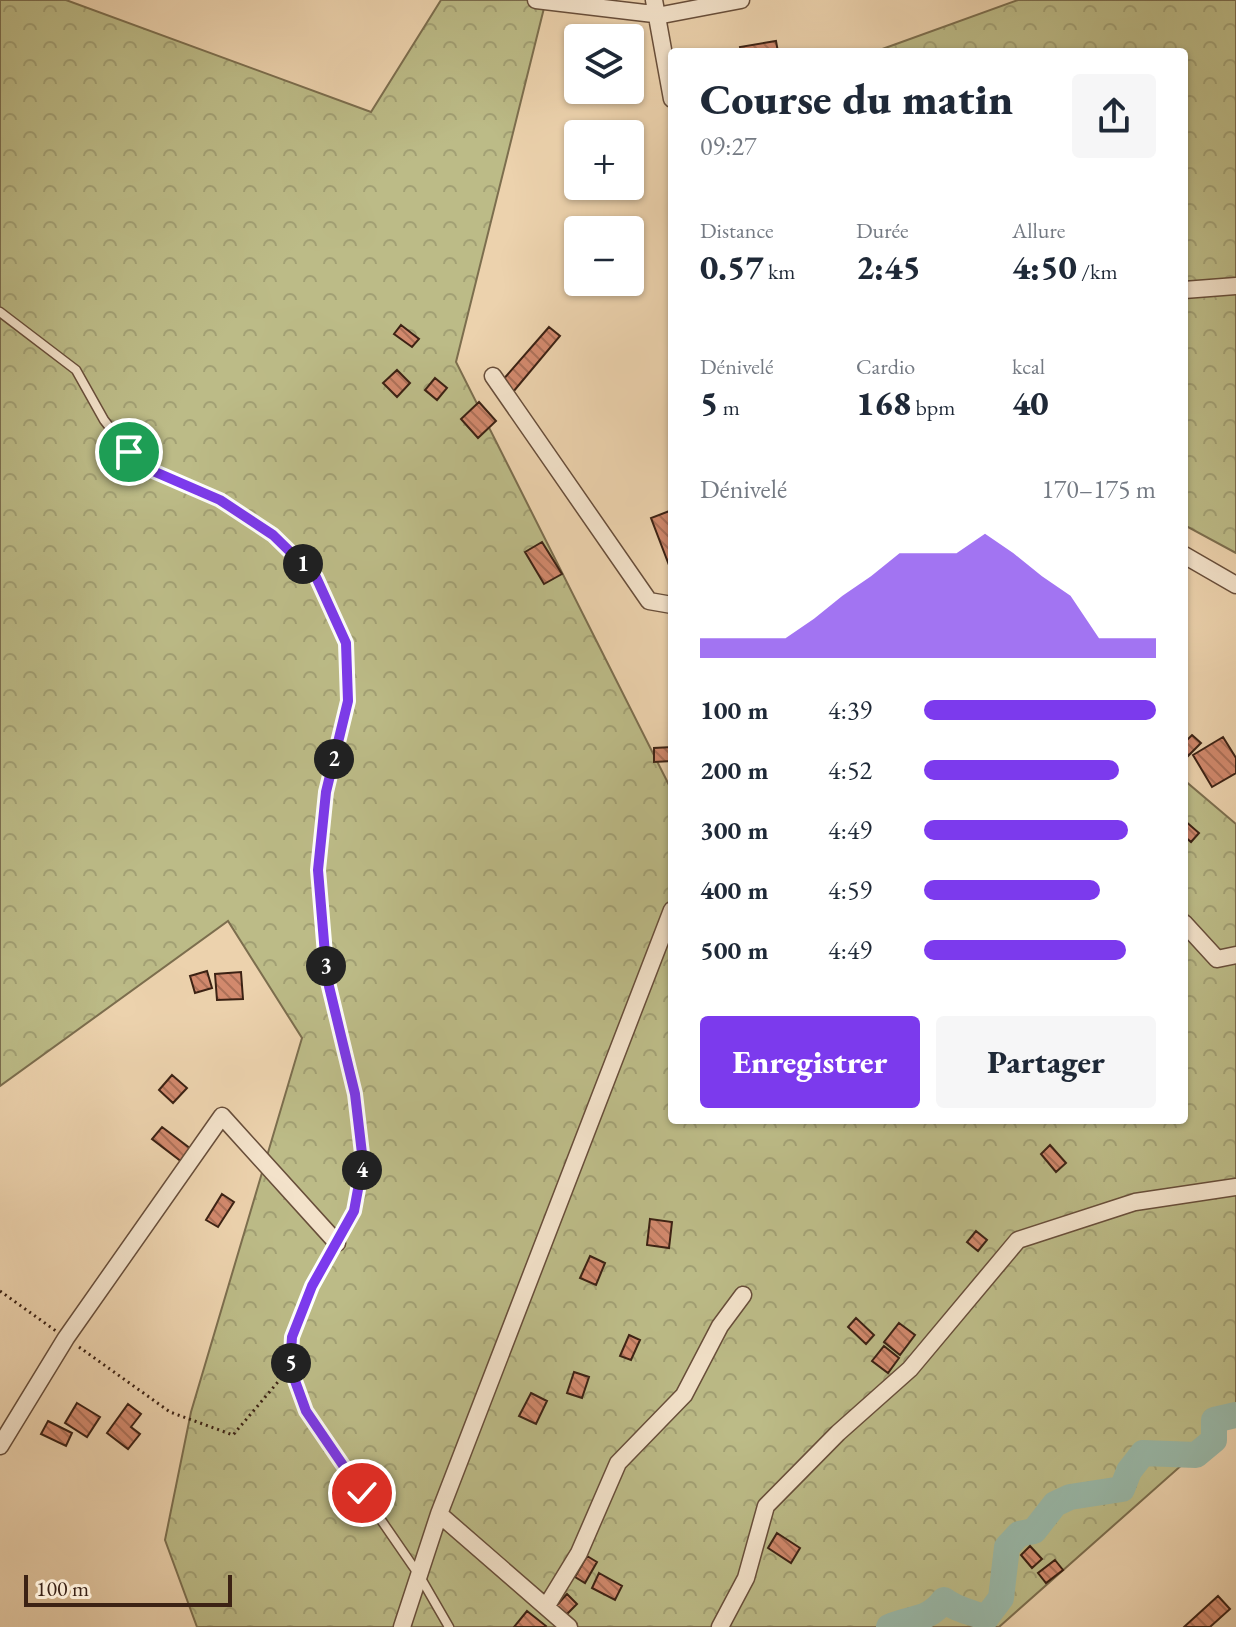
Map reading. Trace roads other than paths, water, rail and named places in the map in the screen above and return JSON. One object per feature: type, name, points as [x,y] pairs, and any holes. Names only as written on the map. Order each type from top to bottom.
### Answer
[{"type":"street","points":[[536,0],[655,7],[741,0]]},
{"type":"street","points":[[655,7],[668,77]]},
{"type":"street","points":[[1188,290],[1236,286]]},
{"type":"street","points":[[493,376],[649,601],[668,604]]},
{"type":"street","points":[[1188,557],[1236,585]]},
{"type":"street","points":[[402,1627],[439,1514],[668,920]]},
{"type":"street","points":[[1188,927],[1217,959],[1236,955]]},
{"type":"street","points":[[0,1446],[66,1338],[222,1116],[337,1243]]},
{"type":"street","points":[[720,1627],[746,1578],[766,1506],[838,1433],[910,1369],[1018,1240],[1135,1202],[1236,1187]]},
{"type":"street","points":[[546,1607],[579,1553],[618,1463],[684,1395],[720,1326],[743,1295]]},
{"type":"street","points":[[439,1514],[569,1627]]},
{"type":"lane","points":[[0,312],[76,370],[104,420],[129,452],[153,471],[220,500],[273,535],[316,577],[346,643],[348,701],[326,792],[318,870],[327,978],[355,1094],[363,1162],[354,1211],[312,1286],[292,1337],[290,1367],[306,1411],[419,1575],[449,1627]]},
{"type":"waterway","points":[[889,1627],[925,1616],[944,1600],[986,1618],[1001,1598],[1007,1547],[1019,1534],[1034,1531],[1055,1504],[1070,1497],[1122,1489],[1129,1471],[1143,1453],[1196,1455],[1214,1440],[1214,1420],[1236,1415]]}]
